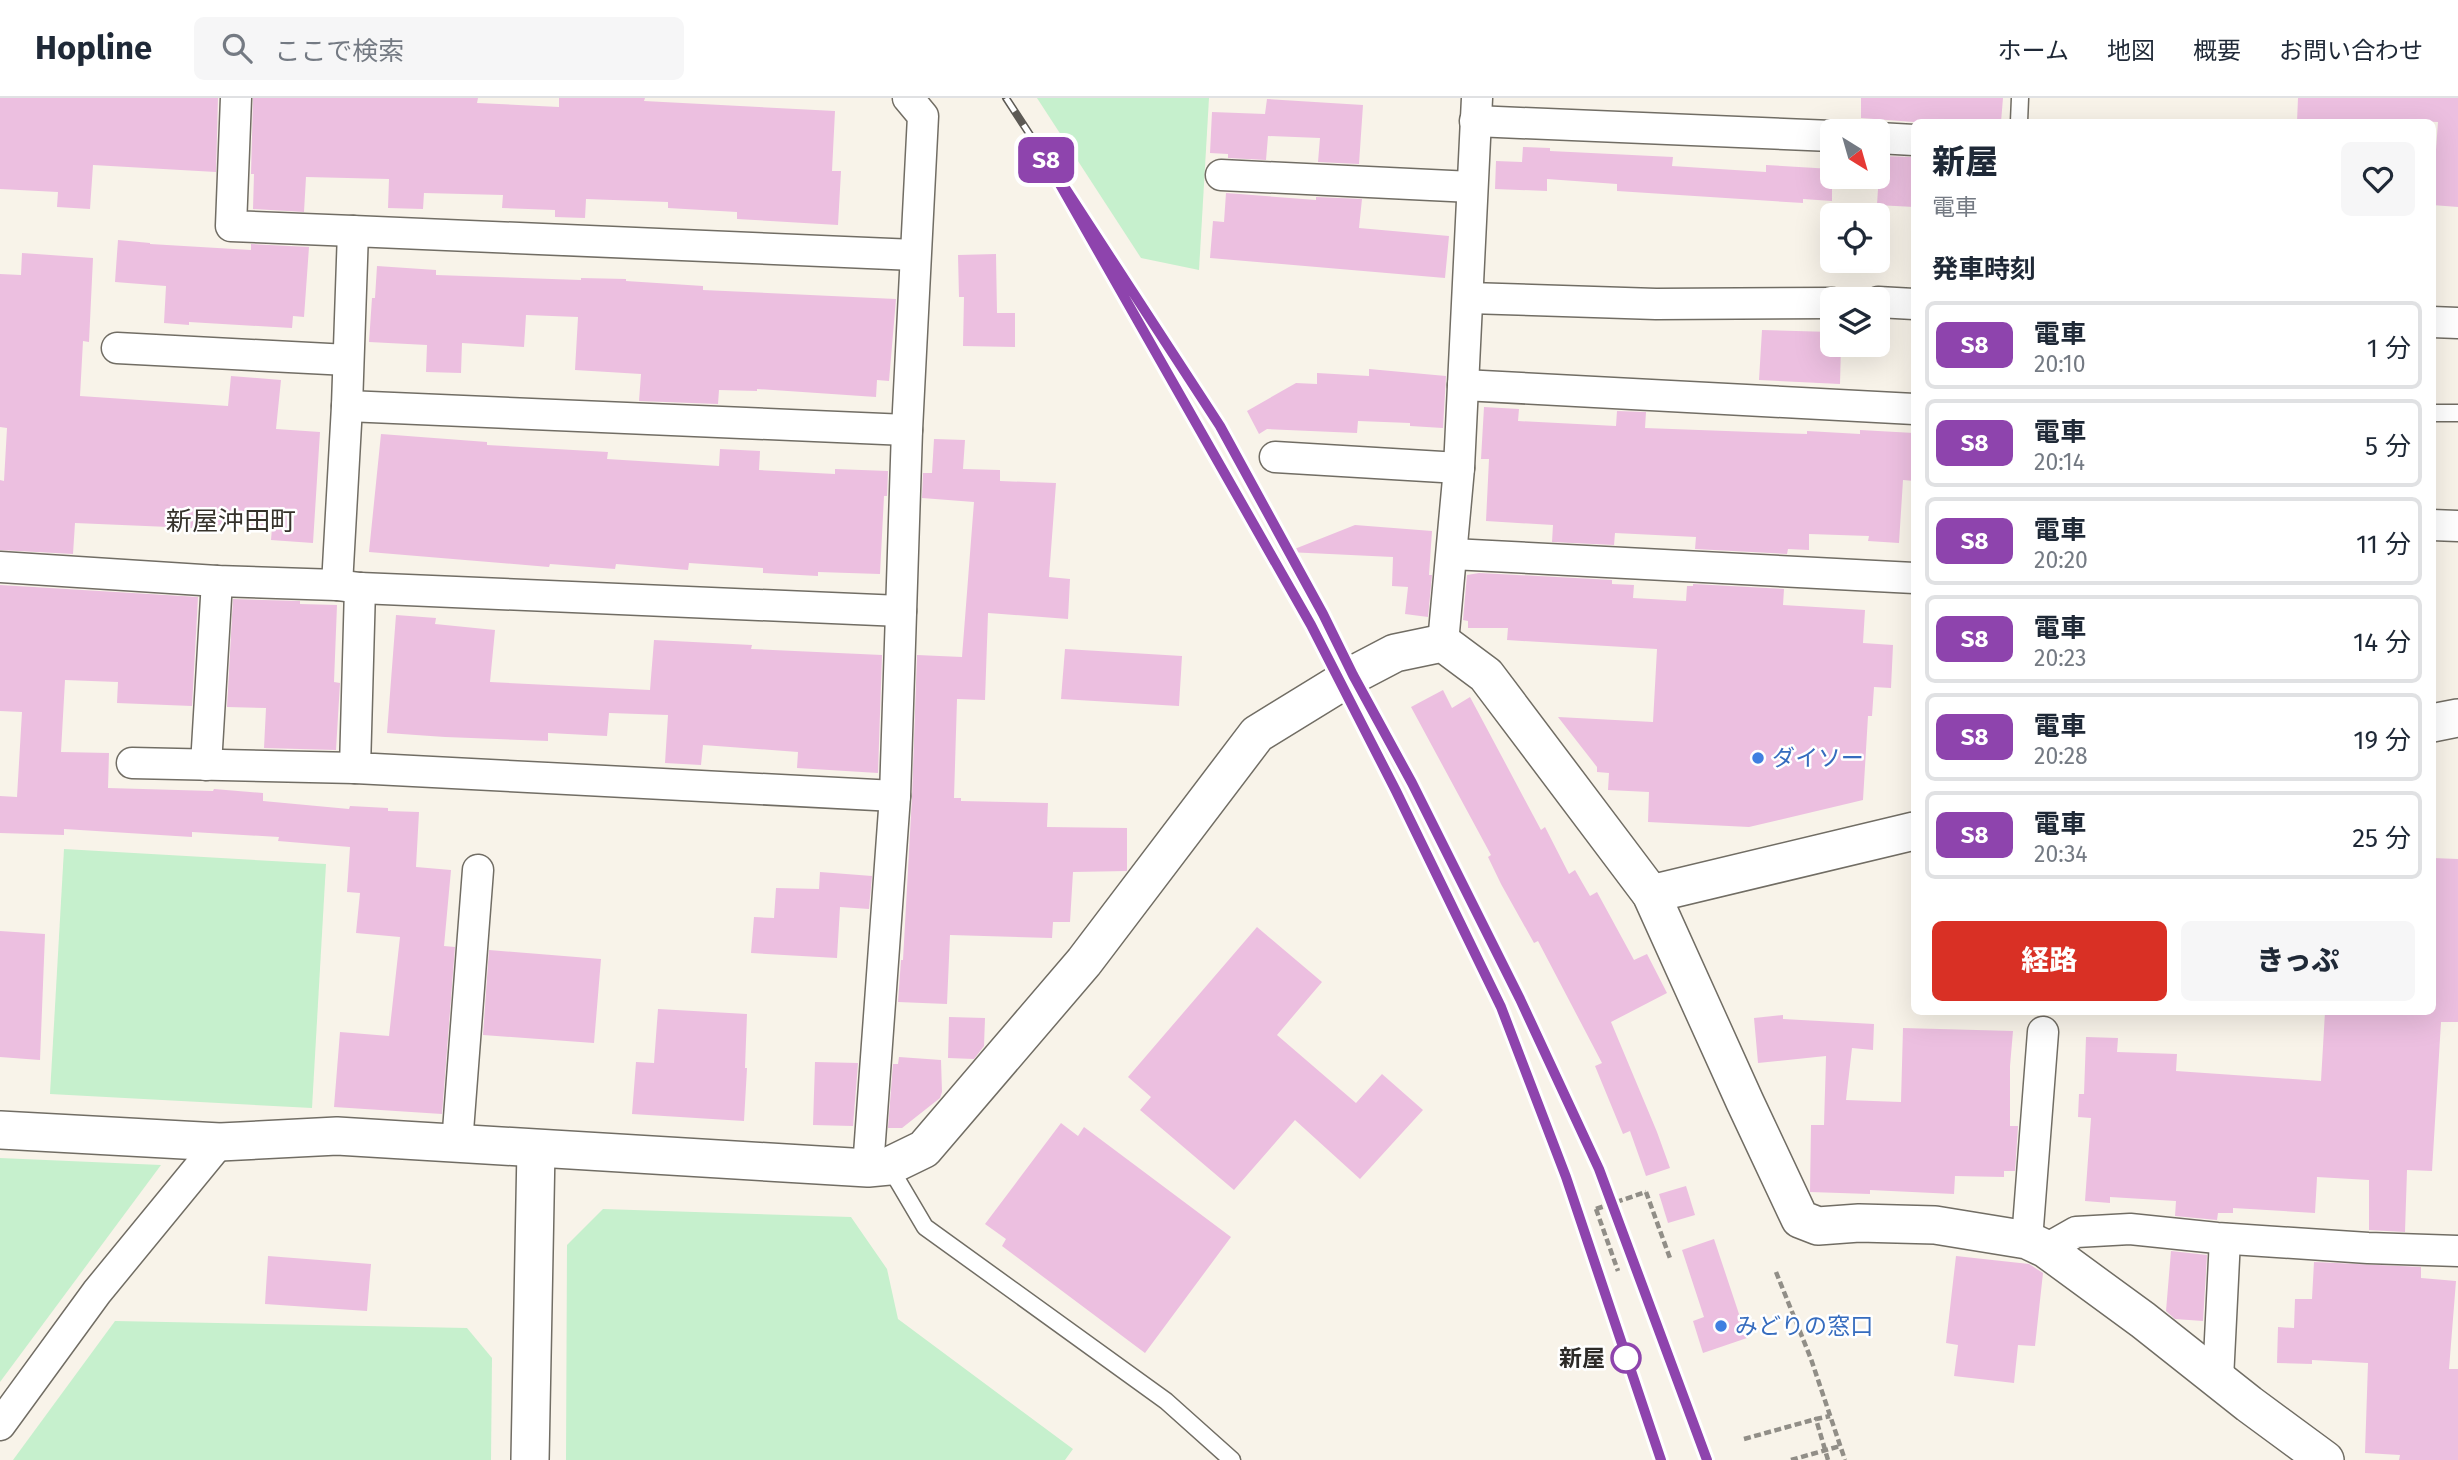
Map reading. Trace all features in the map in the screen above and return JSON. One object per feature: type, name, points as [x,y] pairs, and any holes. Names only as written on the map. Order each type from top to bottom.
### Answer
[{"type":"street","points":[[236,98],[231,226],[915,255]]},
{"type":"street","points":[[878,1167],[895,796],[907,430],[923,116],[908,98]]},
{"type":"street","points":[[1443,643],[1459,468],[1476,110],[1820,135]]},
{"type":"street","points":[[1890,139],[1911,140]]},
{"type":"street","points":[[1221,175],[1472,187]]},
{"type":"street","points":[[353,231],[347,405],[348,587],[355,768]]},
{"type":"street","points":[[1469,298],[1656,304],[1820,303]]},
{"type":"street","points":[[1890,303],[1911,304]]},
{"type":"street","points":[[2436,322],[2458,323]]},
{"type":"street","points":[[117,348],[348,360]]},
{"type":"street","points":[[1463,385],[1911,409]]},
{"type":"street","points":[[347,405],[907,430]]},
{"type":"street","points":[[1275,457],[1459,468]]},
{"type":"street","points":[[2436,525],[2458,526]]},
{"type":"street","points":[[1452,554],[1911,578]]},
{"type":"street","points":[[0,567],[217,581],[901,611]]},
{"type":"street","points":[[206,765],[217,581]]},
{"type":"street","points":[[0,1130],[220,1142],[337,1136],[878,1167],[924,1149],[1084,962],[1257,734],[1353,675],[1395,653],[1443,643],[1486,675],[1651,894],[1801,1219],[1818,1226],[1858,1223],[1935,1225],[2036,1245],[2143,1320],[2325,1460]]},
{"type":"street","points":[[2436,722],[2458,718]]},
{"type":"street","points":[[132,763],[355,768],[895,796]]},
{"type":"street","points":[[1651,894],[1911,832]]},
{"type":"street","points":[[457,1144],[478,870]]},
{"type":"street","points":[[2036,1245],[2043,1032]]},
{"type":"street","points":[[0,1425],[97,1292],[220,1142]]},
{"type":"street","points":[[530,1460],[536,1149]]},
{"type":"street","points":[[2036,1245],[2076,1232],[2130,1228],[2225,1239],[2458,1251]]},
{"type":"street","points":[[2218,1380],[2225,1239]]},
{"type":"lane","points":[[2019,119],[2021,98]]},
{"type":"lane","points":[[2436,413],[2458,413]]},
{"type":"lane","points":[[878,1167],[925,1227],[1166,1401],[1232,1460]]},
{"type":"path","points":[[1618,1271],[1596,1209],[1646,1192],[1671,1261]]},
{"type":"path","points":[[1776,1272],[1811,1360],[1845,1460]]},
{"type":"path","points":[[1744,1439],[1830,1416]]},
{"type":"path","points":[[1816,1419],[1828,1460]]},
{"type":"path","points":[[1791,1460],[1840,1446]]},
{"type":"green space","points":[[1037,98],[1209,98],[1199,270],[1141,258]]},
{"type":"green space","points":[[64,849],[326,864],[312,1108],[50,1094]]},
{"type":"green space","points":[[0,1158],[161,1165],[0,1382]]},
{"type":"green space","points":[[603,1209],[851,1217],[887,1269],[898,1319],[1073,1449],[1065,1460],[566,1460],[567,1245]]},
{"type":"green space","points":[[115,1321],[467,1328],[492,1358],[491,1460],[13,1460]]},
{"type":"building","points":[[0,98],[218,98],[216,172],[93,165],[90,209],[57,207],[58,192],[0,189]]},
{"type":"building","points":[[253,98],[478,98],[477,103],[559,107],[559,98],[645,98],[644,101],[835,111],[832,171],[841,171],[838,225],[737,219],[737,212],[668,208],[668,202],[586,199],[585,218],[555,217],[555,210],[502,208],[503,195],[424,193],[423,209],[388,208],[389,179],[306,177],[304,212],[253,209]]},
{"type":"building","points":[[1861,98],[2003,98],[2001,119],[1911,119],[1911,122],[1861,118]]},
{"type":"building","points":[[2298,98],[2458,98],[2458,207],[2436,205],[2436,119],[2297,119]]},
{"type":"building","points":[[1267,99],[1363,105],[1359,164],[1318,162],[1320,138],[1268,136],[1266,160],[1228,158],[1228,154],[1210,153],[1212,112],[1265,114]]},
{"type":"building","points":[[1523,147],[1550,148],[1550,151],[1673,157],[1672,166],[1766,172],[1766,165],[1820,168],[1820,189],[1832,189],[1832,201],[1803,199],[1803,203],[1617,191],[1617,184],[1547,179],[1547,191],[1495,189],[1496,161],[1522,162]]},
{"type":"building","points":[[1890,156],[1911,157],[1911,207],[1877,203],[1878,189],[1890,189]]},
{"type":"building","points":[[1226,193],[1316,200],[1316,197],[1362,199],[1359,228],[1449,236],[1445,278],[1210,258],[1213,221],[1224,222]]},
{"type":"building","points":[[118,240],[251,250],[251,244],[309,247],[304,317],[293,316],[292,328],[164,323],[166,286],[115,282]]},
{"type":"building","points":[[22,253],[93,258],[89,342],[83,341],[80,396],[228,406],[231,376],[281,380],[276,429],[320,432],[313,543],[271,540],[272,528],[216,525],[216,529],[75,523],[73,554],[0,550],[0,480],[4,481],[7,428],[0,427],[0,274],[21,275]]},
{"type":"building","points":[[996,254],[997,313],[1015,313],[1015,347],[963,346],[964,297],[959,297],[958,255]]},
{"type":"building","points":[[377,266],[436,270],[436,275],[626,279],[703,286],[703,290],[896,299],[889,381],[877,380],[876,397],[757,389],[719,390],[718,404],[639,401],[641,374],[575,370],[578,317],[526,315],[524,347],[462,343],[461,373],[426,372],[427,345],[369,342]]},
{"type":"building","points":[[1762,330],[1820,332],[1820,357],[1841,357],[1840,384],[1759,380]]},
{"type":"building","points":[[1369,369],[1446,376],[1443,428],[1410,426],[1410,423],[1358,421],[1357,433],[1267,429],[1259,434],[1247,411],[1296,383],[1317,384],[1317,373],[1369,376]]},
{"type":"building","points":[[1484,407],[1519,409],[1518,421],[1616,426],[1617,411],[1646,412],[1645,428],[1807,434],[1807,431],[1860,434],[1860,430],[1911,433],[1911,481],[1903,480],[1899,543],[1868,541],[1869,536],[1809,534],[1809,550],[1788,549],[1787,554],[1695,549],[1696,537],[1615,533],[1614,545],[1552,542],[1553,525],[1486,521],[1489,459],[1481,459]]},
{"type":"building","points":[[381,434],[487,442],[487,445],[608,452],[607,459],[719,466],[720,449],[760,451],[759,470],[835,474],[835,469],[888,471],[880,574],[818,572],[818,576],[763,573],[763,568],[689,563],[688,570],[616,564],[615,569],[550,564],[549,567],[369,552]]},
{"type":"building","points":[[934,439],[965,440],[963,469],[1000,470],[1000,481],[1056,483],[1049,577],[1070,579],[1068,619],[988,613],[985,700],[957,699],[954,798],[961,798],[961,801],[1048,803],[1047,827],[1127,828],[1127,871],[1073,872],[1070,922],[1053,922],[1052,938],[950,935],[947,1004],[898,1002],[903,960],[912,797],[917,655],[962,657],[974,502],[922,498],[923,473],[932,473]]},
{"type":"building","points":[[1355,525],[1432,531],[1428,617],[1405,614],[1408,587],[1392,586],[1393,557],[1287,552]]},
{"type":"building","points":[[1479,573],[1612,580],[1612,584],[1634,585],[1633,598],[1686,601],[1687,586],[1693,584],[1784,589],[1783,605],[1865,610],[1863,643],[1893,645],[1891,688],[1874,687],[1872,716],[1868,716],[1863,800],[1749,827],[1648,822],[1649,792],[1608,790],[1609,773],[1597,772],[1597,767],[1558,717],[1653,722],[1657,649],[1507,640],[1508,628],[1468,628],[1468,621],[1463,620],[1467,575]]},
{"type":"building","points":[[0,585],[198,597],[192,706],[117,703],[118,682],[65,680],[61,752],[109,753],[108,788],[214,789],[263,793],[263,801],[419,812],[416,867],[451,870],[444,946],[455,947],[442,1114],[334,1107],[340,1032],[389,1036],[400,937],[356,933],[360,893],[347,892],[350,847],[278,841],[279,837],[192,832],[192,837],[64,829],[64,835],[0,833],[0,796],[17,797],[22,712],[0,711]]},
{"type":"building","points":[[233,599],[337,605],[334,682],[340,683],[336,750],[264,748],[266,708],[227,707]]},
{"type":"building","points":[[396,615],[436,618],[435,624],[495,630],[490,682],[650,690],[654,640],[752,645],[751,649],[882,655],[878,773],[797,768],[798,752],[703,745],[701,765],[665,763],[668,715],[609,713],[607,736],[548,733],[548,741],[387,733]]},
{"type":"building","points":[[1065,649],[1182,656],[1179,706],[1061,699]]},
{"type":"building","points":[[1443,690],[1452,708],[1470,697],[1541,830],[1545,827],[1569,874],[1575,870],[1590,896],[1597,892],[1634,960],[1647,954],[1667,993],[1611,1022],[1670,1168],[1646,1176],[1630,1131],[1623,1134],[1595,1066],[1602,1063],[1538,941],[1534,943],[1501,884],[1488,857],[1491,855],[1411,707]]},
{"type":"building","points":[[2436,858],[2458,859],[2458,1022],[2441,1022],[2432,1171],[2407,1170],[2405,1232],[2369,1230],[2369,1180],[2317,1177],[2315,1213],[2233,1208],[2233,1213],[2218,1213],[2217,1220],[2175,1216],[2176,1201],[2110,1197],[2110,1203],[2085,1201],[2091,1118],[2078,1117],[2079,1094],[2084,1094],[2086,1037],[2118,1038],[2117,1052],[2177,1054],[2176,1071],[2321,1081],[2325,1015],[2436,1015]]},
{"type":"building","points":[[820,872],[872,876],[869,909],[840,907],[837,958],[751,953],[754,917],[774,918],[776,888],[819,889]]},
{"type":"building","points":[[1257,927],[1322,982],[1277,1035],[1356,1103],[1382,1074],[1423,1110],[1360,1179],[1295,1120],[1234,1190],[1140,1110],[1151,1097],[1128,1077]]},
{"type":"building","points":[[0,931],[45,934],[40,1060],[0,1057]]},
{"type":"building","points":[[489,950],[601,959],[594,1043],[483,1035]]},
{"type":"building","points":[[658,1009],[747,1014],[744,1121],[632,1114],[636,1062],[654,1063]]},
{"type":"building","points":[[1783,1015],[1783,1019],[1874,1024],[1873,1050],[1852,1048],[1846,1100],[1901,1102],[1903,1028],[2013,1031],[2010,1126],[2018,1126],[2015,1171],[2004,1171],[2004,1177],[1955,1176],[1954,1194],[1870,1190],[1870,1194],[1810,1192],[1811,1125],[1824,1125],[1826,1056],[1758,1063],[1754,1018]]},
{"type":"building","points":[[949,1017],[985,1018],[984,1046],[974,1059],[948,1058]]},
{"type":"building","points":[[899,1057],[941,1060],[942,1092],[940,1098],[902,1128],[888,1128],[893,1064],[898,1064]]},
{"type":"building","points":[[815,1062],[858,1063],[853,1126],[813,1125]]},
{"type":"building","points":[[1061,1123],[1078,1136],[1084,1127],[1231,1237],[1145,1353],[1002,1246],[1006,1239],[985,1224]]},
{"type":"building","points":[[1686,1186],[1695,1215],[1668,1223],[1659,1194]]},
{"type":"building","points":[[1714,1239],[1747,1338],[1703,1353],[1693,1321],[1704,1317],[1682,1250]]},
{"type":"building","points":[[2171,1251],[2207,1255],[2203,1321],[2175,1319],[2166,1311]]},
{"type":"building","points":[[268,1256],[371,1264],[367,1311],[265,1304]]},
{"type":"building","points":[[1956,1256],[2029,1264],[2043,1273],[2035,1346],[2018,1345],[2014,1383],[1954,1376],[1958,1345],[1946,1343]]},
{"type":"building","points":[[2314,1262],[2421,1267],[2421,1278],[2456,1281],[2449,1369],[2458,1369],[2458,1460],[2399,1460],[2400,1455],[2365,1453],[2368,1363],[2312,1360],[2312,1364],[2277,1363],[2278,1327],[2294,1328],[2295,1299],[2312,1299]]},
{"type":"railway","points":[[1006,98],[1220,426],[1412,783],[1520,999],[1599,1169],[1707,1460]]},
{"type":"railway","points":[[1126,300],[1311,626],[1396,791],[1501,1007],[1566,1176],[1661,1460]]},
{"type":"train","name":"S8","points":[[1661,1460],[1566,1177],[1501,1007],[1396,791],[1311,625],[1041,151],[1220,426],[1412,783],[1520,999],[1599,1169],[1707,1460]]},
{"type":"place","name":"ダイソー","points":[[1758,758]]},
{"type":"place","name":"みどりの窓口","points":[[1721,1326]]},
{"type":"place","name":"新屋","points":[[1626,1358]]},
{"type":"district","name":"新屋沖田町","points":[[231,521]]}]
